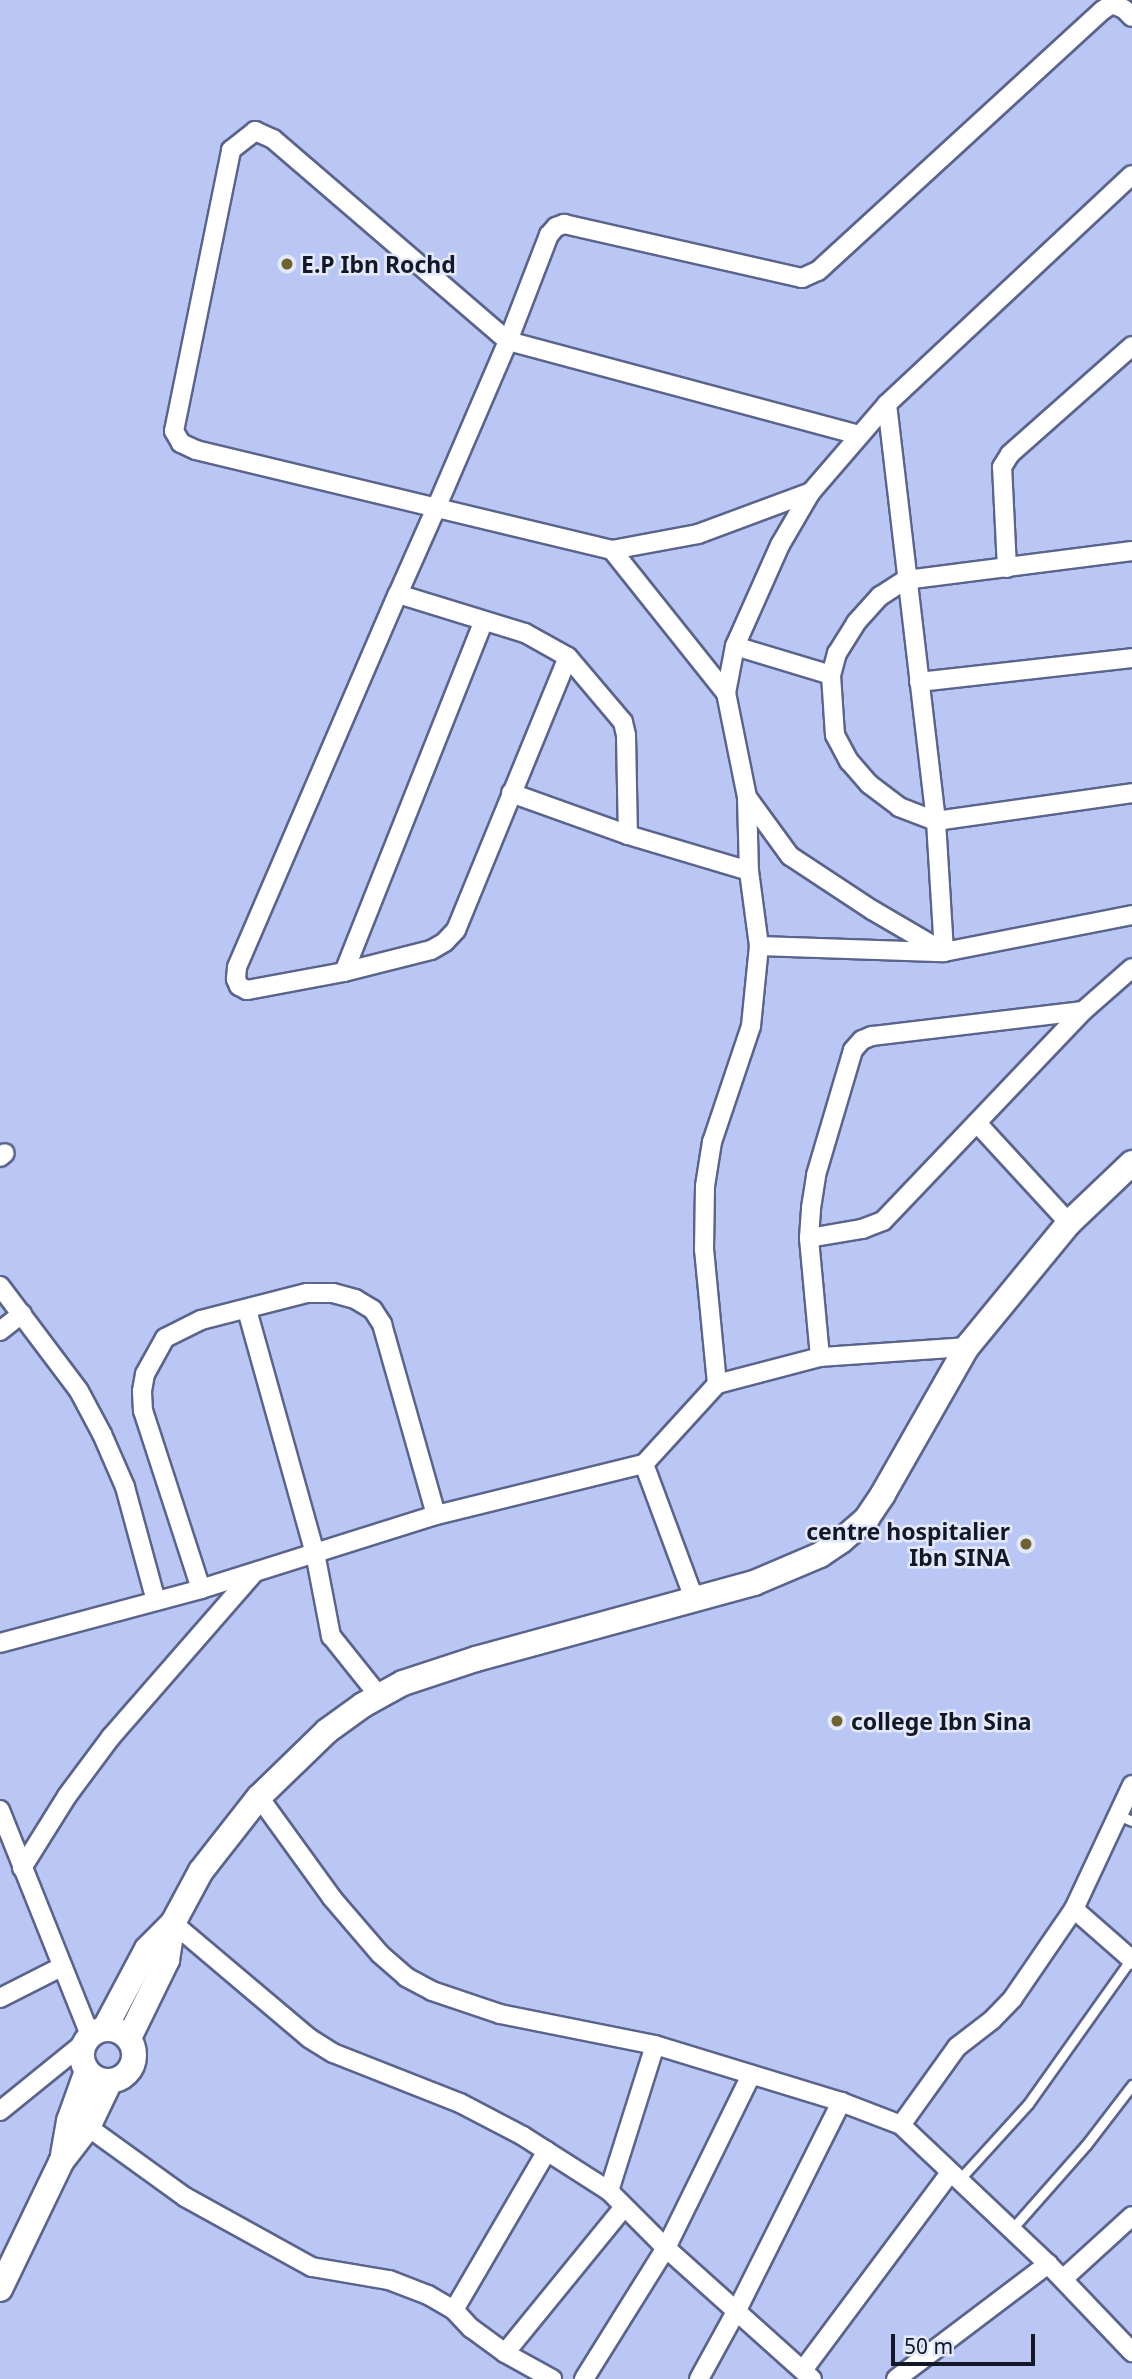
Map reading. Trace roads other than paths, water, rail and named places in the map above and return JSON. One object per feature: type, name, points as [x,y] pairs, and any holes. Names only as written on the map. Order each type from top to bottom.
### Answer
[{"type":"main road","points":[[93,2036],[118,2030],[128,2038],[134,2056],[132,2065],[119,2079],[99,2076],[82,2053],[147,1950],[173,1923],[201,1871],[258,1797],[327,1731],[379,1696],[403,1683],[475,1658],[754,1583],[820,1555],[867,1518],[967,1347],[1069,1223],[1132,1163]]},
{"type":"main road","points":[[128,2038],[167,1960],[173,1923]]},
{"type":"main road","points":[[0,2289],[61,2162],[88,2127],[99,2076]]},
{"type":"main road","points":[[61,2162],[69,2120],[99,2076]]},
{"type":"street","points":[[568,657],[456,930],[445,943],[431,950],[344,972],[247,990],[239,986],[236,979],[237,967],[508,341],[549,235],[555,227],[564,224],[787,277],[802,278],[818,271],[1103,10],[1112,4],[1124,9],[1132,17]]},
{"type":"street","points":[[811,492],[698,534],[612,550],[196,450],[181,443],[174,431],[231,150],[255,131],[273,139],[508,341],[859,435]]},
{"type":"street","points":[[717,1384],[704,1250],[705,1186],[712,1142],[751,1026],[759,946],[749,871],[747,797],[726,693],[735,646],[780,545],[811,492],[859,435],[887,404],[1132,175]]},
{"type":"street","points":[[1007,568],[1002,467],[1010,454],[1132,346]]},
{"type":"street","points":[[887,404],[905,580],[936,821],[944,952]]},
{"type":"street","points":[[612,550],[726,693]]},
{"type":"street","points":[[1132,551],[905,580],[880,596],[856,623],[837,653],[831,675],[835,735],[849,761],[869,784],[899,807],[936,821],[1132,793]]},
{"type":"street","points":[[398,594],[536,638],[568,657],[622,722],[626,734],[628,835]]},
{"type":"street","points":[[344,972],[484,621]]},
{"type":"street","points":[[735,646],[831,675]]},
{"type":"street","points":[[919,682],[1132,658]]},
{"type":"street","points":[[511,793],[628,835],[749,871]]},
{"type":"street","points":[[747,797],[790,856],[944,952]]},
{"type":"street","points":[[759,946],[944,952],[1132,915]]},
{"type":"street","points":[[809,1238],[863,1229],[883,1221],[1083,1011],[1132,968]]},
{"type":"street","points":[[820,1357],[809,1238],[816,1175],[853,1050],[862,1040],[872,1036],[1083,1011]]},
{"type":"street","points":[[977,1123],[1069,1223]]},
{"type":"street","points":[[0,1286],[79,1391],[102,1434],[124,1487],[156,1601]]},
{"type":"street","points":[[201,1589],[143,1411],[142,1391],[145,1374],[165,1338],[201,1320],[307,1293],[333,1293],[355,1300],[373,1310],[382,1324],[436,1515]]},
{"type":"street","points":[[247,1310],[315,1553],[331,1636],[379,1696]]},
{"type":"street","points":[[0,1332],[22,1314]]},
{"type":"street","points":[[0,1643],[201,1589],[436,1515],[645,1464],[717,1384],[820,1357],[967,1347]]},
{"type":"street","points":[[645,1464],[695,1601]]},
{"type":"street","points":[[22,1868],[67,1796],[111,1737],[255,1571]]},
{"type":"street","points":[[901,2125],[957,2047],[992,2020],[1013,1998],[1074,1909],[1125,1818],[1132,1784]]},
{"type":"street","points":[[258,1797],[332,1898],[380,1954],[406,1977],[464,2003],[528,2022],[655,2045],[841,2102],[901,2125],[1048,2264],[1131,2349]]},
{"type":"street","points":[[0,1810],[61,1967],[93,2036],[0,2110]]},
{"type":"street","points":[[1074,1909],[1132,1960]]},
{"type":"street","points":[[173,1923],[309,2038],[333,2053],[460,2103],[547,2151],[609,2191],[666,2248],[808,2375],[954,2177]]},
{"type":"street","points":[[0,1998],[61,1967]]},
{"type":"street","points":[[609,2191],[655,2045]]},
{"type":"street","points":[[584,2379],[666,2248],[751,2074]]},
{"type":"street","points":[[699,2379],[737,2311],[841,2102]]},
{"type":"street","points":[[88,2127],[185,2197],[312,2267],[389,2280],[454,2310],[471,2328],[505,2353],[552,2379]]},
{"type":"street","points":[[454,2310],[547,2151]]},
{"type":"street","points":[[505,2353],[624,2207]]},
{"type":"street","points":[[1063,2279],[1132,2216]]},
{"type":"street","points":[[896,2379],[1048,2264]]},
{"type":"lane","points":[[954,2177],[1028,2104],[1132,1960]]},
{"type":"lane","points":[[1012,2230],[1086,2145],[1132,2085]]},
{"type":"place","name":"E.P Ibn Rochd","points":[[287,264]]},
{"type":"place","name":"centre hospitalier Ibn SINA","points":[[1026,1544]]},
{"type":"place","name":"college Ibn Sina","points":[[837,1721]]}]
